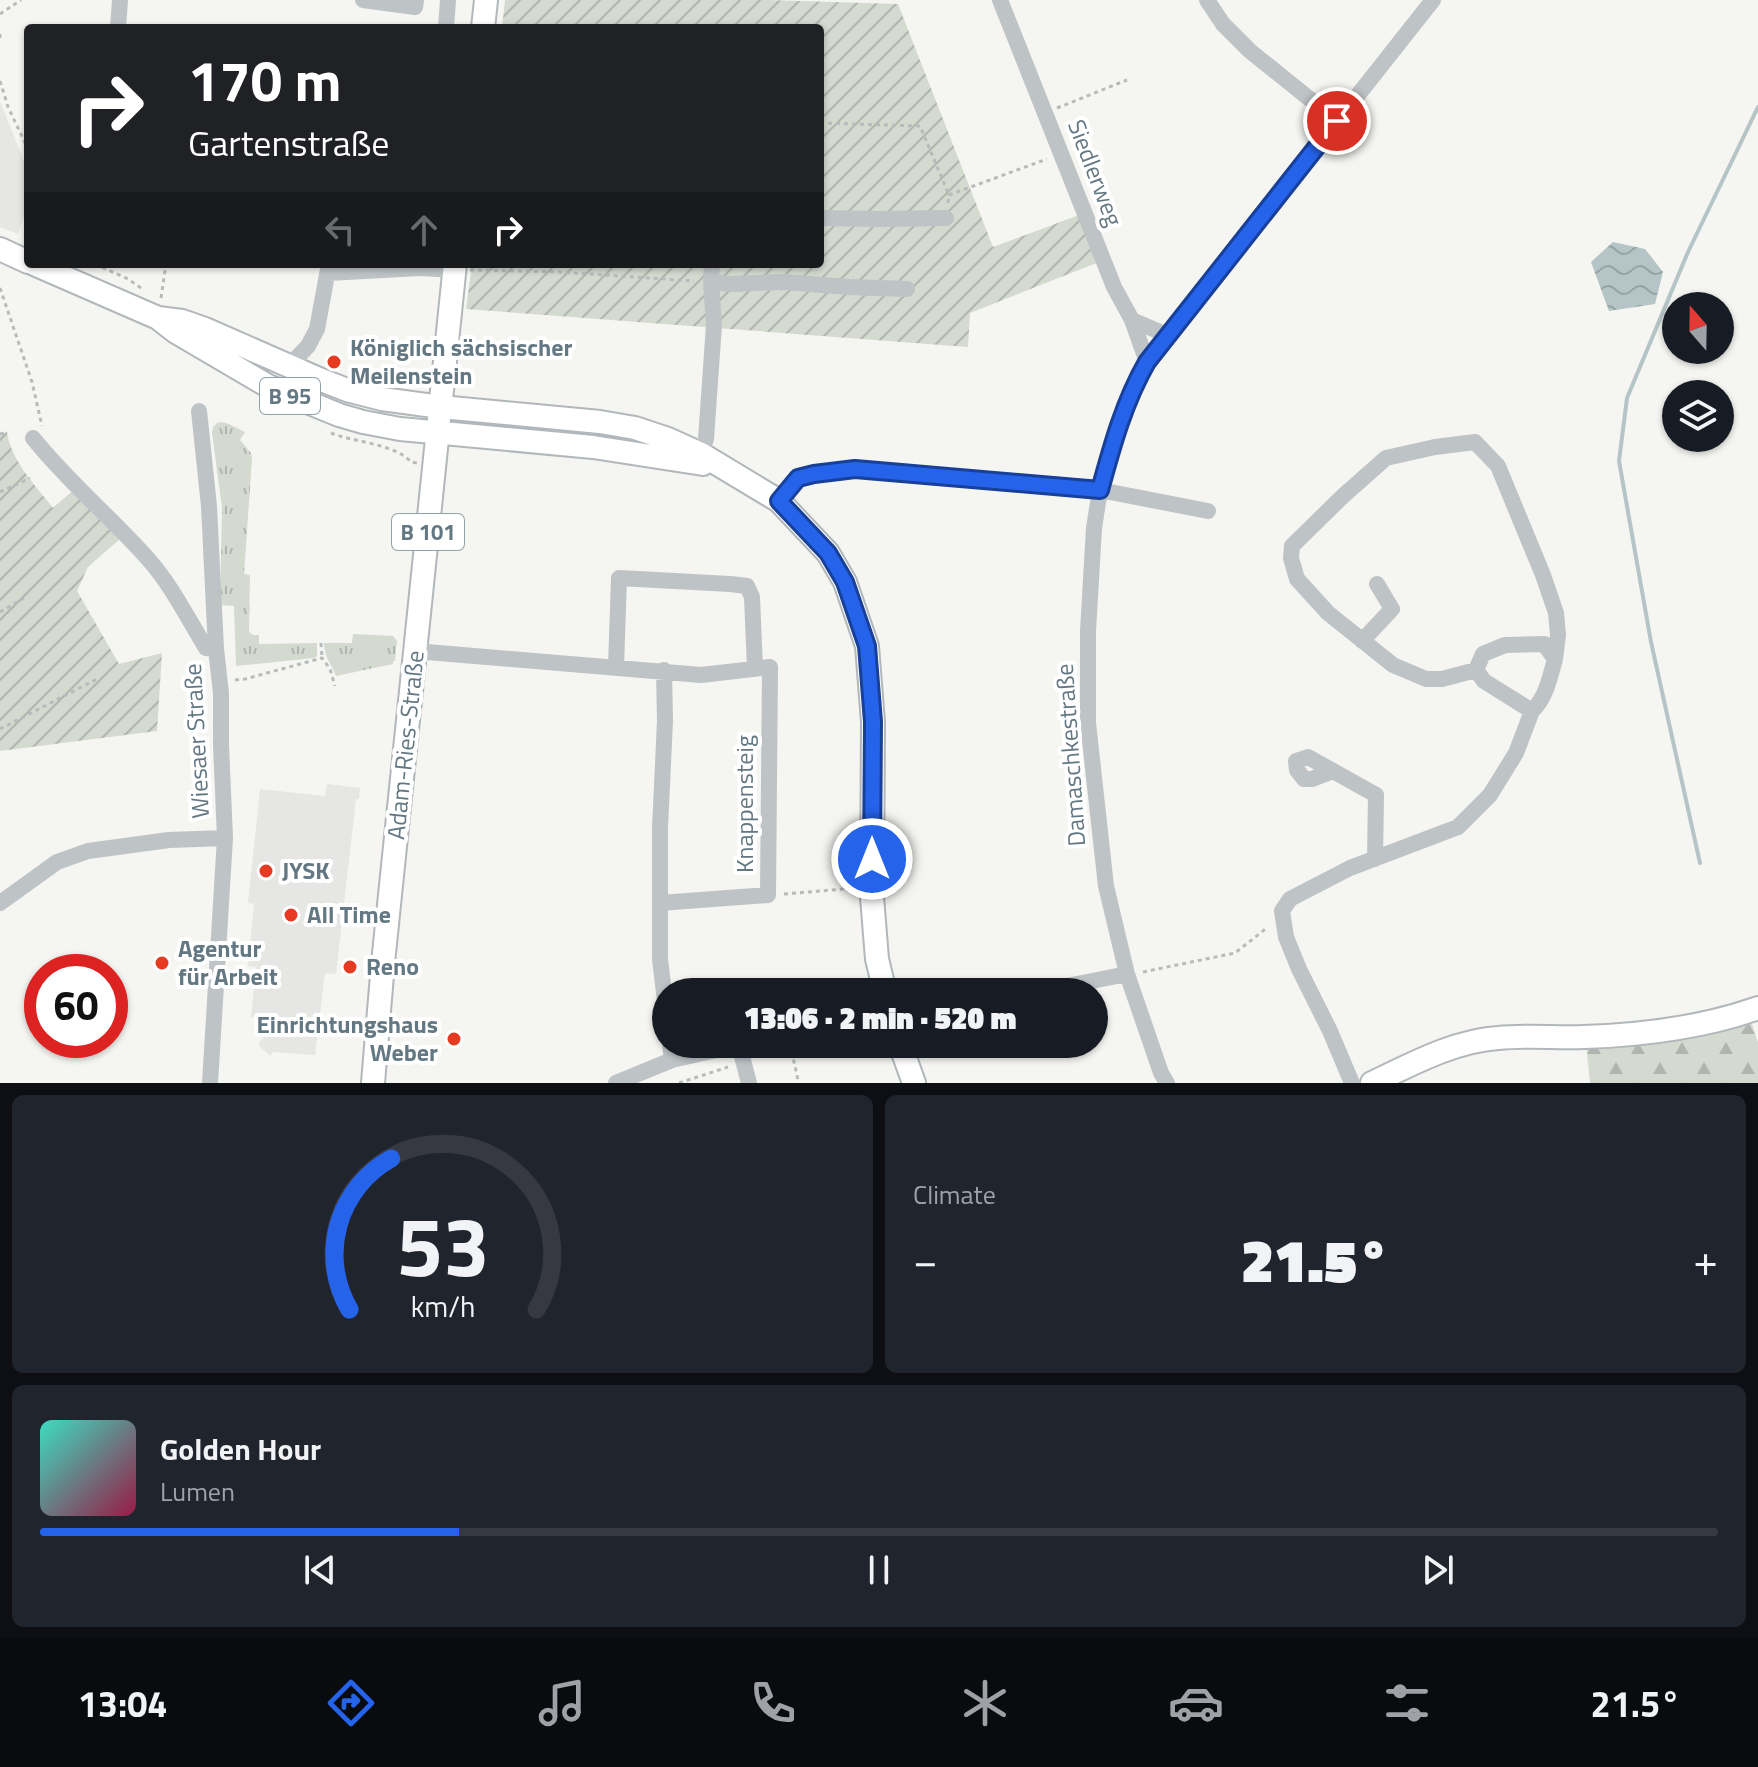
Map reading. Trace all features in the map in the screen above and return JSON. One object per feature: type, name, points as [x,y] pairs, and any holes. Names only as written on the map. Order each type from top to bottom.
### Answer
[{"type":"main road","points":[[483,24],[486,0]]},
{"type":"main road","points":[[0,249],[24,260]]},
{"type":"main road","name":"B 95","points":[[43,268],[158,318],[176,332],[268,386],[363,422],[438,434],[625,451],[727,470]]},
{"type":"main road","name":"B 101","points":[[441,407],[455,268]]},
{"type":"main road","name":"B 95","points":[[158,318],[182,321],[205,329],[347,390],[382,399],[635,428],[701,454],[779,501],[828,553],[845,582],[867,646],[873,722],[872,887],[877,959],[882,978]]},
{"type":"main road","name":"Adam-Ries-Straße","points":[[373,1083],[441,407]]},
{"type":"main road","points":[[1372,1083],[1457,1046],[1496,1038],[1584,1037],[1650,1032],[1693,1026],[1758,1008]]},
{"type":"main road","points":[[905,1058],[914,1083]]},
{"type":"street","points":[[118,24],[120,0]]},
{"type":"street","points":[[363,0],[415,7],[416,0]]},
{"type":"street","points":[[446,24],[448,0]]},
{"type":"street","name":"Siedlerweg","points":[[1000,0],[1147,362]]},
{"type":"street","points":[[1207,0],[1223,24],[1250,51],[1337,121]]},
{"type":"street","name":"Damaschkestraße","points":[[1167,1083],[1127,974],[1106,886],[1088,723],[1088,631],[1094,528],[1100,490],[1116,432],[1133,387],[1147,362],[1433,0]]},
{"type":"street","points":[[824,218],[946,218]]},
{"type":"street","points":[[289,366],[308,346],[317,329],[328,268]]},
{"type":"street","points":[[701,454],[706,439],[714,325],[712,268]]},
{"type":"street","points":[[711,282],[784,282],[907,289]]},
{"type":"street","points":[[1132,320],[1167,335]]},
{"type":"street","points":[[199,411],[209,506],[216,649]]},
{"type":"street","name":"Wiesaer Straße","points":[[33,438],[150,561],[206,648],[216,649],[225,838],[210,1083]]},
{"type":"street","points":[[1352,1083],[1299,969],[1286,937],[1282,911],[1290,899],[1350,868],[1458,827],[1490,795],[1516,753],[1532,711],[1546,688],[1558,635],[1556,613],[1543,575],[1498,466],[1475,442],[1386,458],[1292,546],[1291,558],[1297,579],[1328,613],[1393,665],[1426,679],[1442,679],[1476,670]]},
{"type":"street","points":[[779,501],[798,478],[855,469],[1100,490],[1208,511]]},
{"type":"street","points":[[415,651],[701,675],[755,669],[752,597],[747,586],[619,578],[616,667]]},
{"type":"street","points":[[1362,641],[1392,609],[1377,584]]},
{"type":"street","points":[[1476,670],[1483,654],[1505,645],[1544,644],[1555,659]]},
{"type":"street","name":"Knappensteig","points":[[660,903],[768,895],[770,667],[755,669]]},
{"type":"street","points":[[662,978],[660,828],[664,670]]},
{"type":"street","points":[[1476,670],[1484,681],[1532,711]]},
{"type":"street","points":[[1333,771],[1376,795],[1375,859]]},
{"type":"street","points":[[0,903],[57,862],[88,851],[169,840],[225,838]]},
{"type":"street","points":[[1107,978],[1127,974]]},
{"type":"street","points":[[616,1083],[660,1058]]},
{"type":"street","points":[[743,1058],[749,1083]]},
{"type":"path","points":[[0,15],[21,0]]},
{"type":"path","points":[[0,34],[0,40]]},
{"type":"path","points":[[1046,112],[1127,80]]},
{"type":"path","points":[[0,81],[24,141]]},
{"type":"path","points":[[824,123],[920,126],[949,195],[946,218]]},
{"type":"path","points":[[949,195],[1062,153]]},
{"type":"path","points":[[158,318],[165,268]]},
{"type":"path","points":[[476,268],[711,282]]},
{"type":"path","points":[[0,288],[32,382],[44,431],[33,438]]},
{"type":"path","points":[[0,434],[7,432]]},
{"type":"path","points":[[0,492],[30,478]]},
{"type":"path","points":[[0,612],[24,598]]},
{"type":"path","points":[[321,643],[322,658],[330,669],[335,686]]},
{"type":"path","points":[[219,682],[245,679],[322,658]]},
{"type":"path","points":[[0,729],[97,679]]},
{"type":"path","points":[[768,895],[872,887]]},
{"type":"path","points":[[1127,974],[1235,953],[1268,927],[1282,911]]},
{"type":"path","points":[[793,1058],[798,1080]]},
{"type":"path","points":[[679,1083],[743,1062]]},
{"type":"shaded area","points":[[0,101],[24,161],[24,217],[18,234],[0,227]]},
{"type":"shaded area","points":[[327,784],[360,788],[359,799],[356,799],[336,974],[325,973],[315,1055],[273,1052],[270,1056],[258,1045],[264,1036],[266,1018],[251,1017],[256,967],[248,966],[254,904],[248,903],[260,789],[325,796]]},
{"type":"green space","points":[[505,0],[768,0],[898,4],[993,247],[1079,215],[1099,262],[970,313],[968,347],[466,309],[471,268],[824,268],[824,24],[502,24]]},
{"type":"green space","points":[[222,422],[245,432],[240,440],[252,459],[244,574],[250,575],[249,632],[259,635],[259,644],[317,643],[317,656],[314,658],[236,666],[234,606],[220,605],[222,508],[212,433],[213,427]]},
{"type":"green space","points":[[7,432],[19,463],[53,508],[77,487],[121,538],[88,567],[77,591],[119,664],[162,653],[157,731],[0,751],[0,434]]},
{"type":"green space","points":[[353,634],[393,636],[397,641],[393,664],[336,676],[326,656],[324,643],[352,643]]},
{"type":"green space","points":[[1750,1018],[1758,1043],[1758,1083],[1590,1083],[1586,1044]]},
{"type":"water","points":[[1613,242],[1645,249],[1663,272],[1655,304],[1609,311],[1591,262]]},
{"type":"waterway","points":[[1700,863],[1651,642],[1619,461],[1627,398],[1688,252],[1758,107]]},
{"type":"place","name":"Königlich sächsischer Meilenstein","points":[[334,362]]},
{"type":"place","name":"JYSK","points":[[266,871]]},
{"type":"place","name":"All Time","points":[[291,915]]},
{"type":"place","name":"Agentur für Arbeit","points":[[162,963]]},
{"type":"place","name":"Reno","points":[[350,967]]},
{"type":"place","name":"Einrichtungshaus Weber","points":[[454,1039]]},
{"type":"route","points":[[872,859],[873,722],[867,646],[845,582],[828,553],[779,501],[798,478],[855,469],[1100,490],[1116,432],[1133,387],[1147,362],[1337,121]]}]
